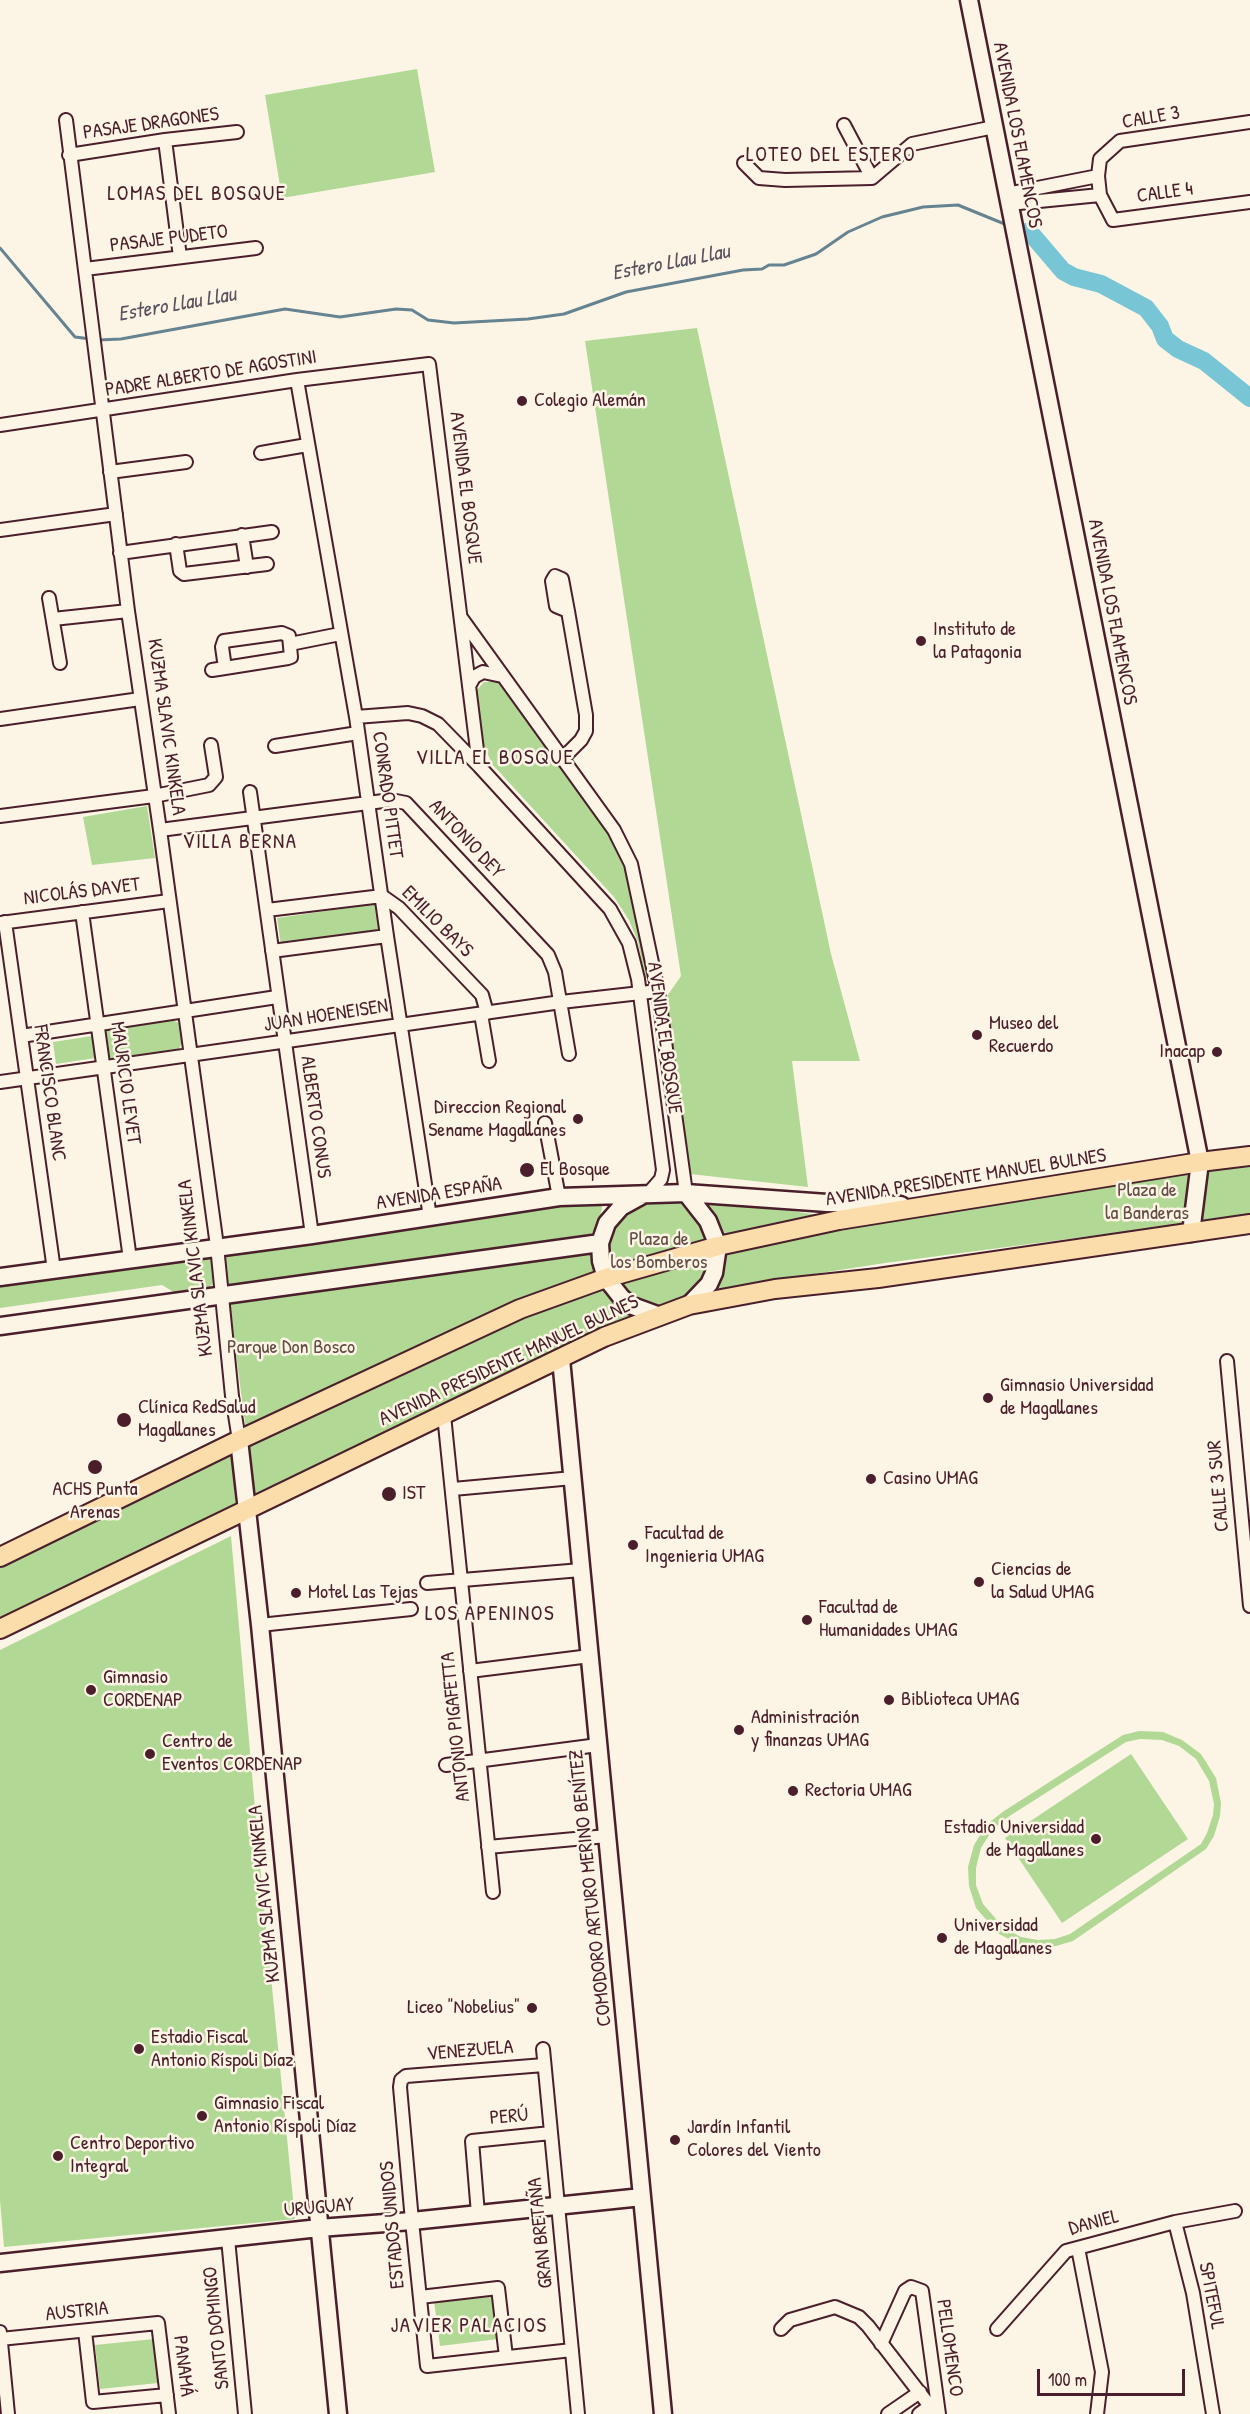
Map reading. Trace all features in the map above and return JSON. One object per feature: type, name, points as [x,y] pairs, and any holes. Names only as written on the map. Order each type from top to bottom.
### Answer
[{"type":"main road","name":"AVENIDA LOS FLAMENCOS","points":[[969,0],[1200,1162],[1191,1233]]},
{"type":"main road","name":"AVENIDA PRESIDENTE MANUEL BULNES","points":[[0,1557],[239,1440],[520,1309],[606,1278],[718,1246],[839,1220],[1250,1156]]},
{"type":"main road","name":"AVENIDA ESPAÑA","points":[[0,1276],[312,1234],[559,1197],[686,1193],[827,1203],[923,1206]]},
{"type":"main road","points":[[686,1193],[708,1221],[718,1246],[717,1262],[709,1284],[689,1305]]},
{"type":"main road","points":[[648,1194],[629,1201],[613,1214],[600,1243],[601,1261],[612,1288],[630,1305],[660,1316]]},
{"type":"main road","name":"AVENIDA PRESIDENTE MANUEL BULNES","points":[[0,1629],[604,1337],[689,1305],[775,1289],[878,1278],[1250,1224]]},
{"type":"main road","points":[[0,1326],[600,1243]]},
{"type":"main road","name":"COMODORO ARTURO MERINO BENÍTEZ","points":[[561,1359],[661,2414]]},
{"type":"main road","name":"KUZMA SLAVIC KINKELA","points":[[239,1440],[260,1625],[338,2414]]},
{"type":"main road","name":"URUGUAY","points":[[0,2263],[318,2228],[412,2221],[642,2197]]},
{"type":"street","name":"KUZMA SLAVIC KINKELA","points":[[66,120],[120,553],[217,1246],[239,1440]]},
{"type":"street","name":"CALLE 3","points":[[1098,176],[1100,159],[1120,141],[1250,122]]},
{"type":"street","points":[[844,125],[872,178]]},
{"type":"street","points":[[744,163],[759,178],[785,180],[872,178],[912,144],[994,127]]},
{"type":"street","name":"PASAJE DRAGONES","points":[[69,155],[165,140],[237,132]]},
{"type":"street","points":[[165,140],[180,257]]},
{"type":"street","points":[[1098,176],[1100,195],[1009,203],[1098,176]]},
{"type":"street","name":"CALLE 4","points":[[1100,195],[1113,220],[1250,202]]},
{"type":"street","name":"PASAJE PUDETO","points":[[86,269],[256,249]]},
{"type":"street","name":"PADRE ALBERTO DE AGOSTINI","points":[[0,425],[297,380],[429,364]]},
{"type":"street","name":"AVENIDA EL BOSQUE","points":[[429,364],[479,766],[610,909],[629,942],[639,993],[663,1170],[661,1179],[648,1194]]},
{"type":"street","name":"CONRADO PITTET","points":[[297,380],[356,717],[430,1216]]},
{"type":"street","points":[[261,453],[308,445]]},
{"type":"street","points":[[110,472],[186,462]]},
{"type":"street","points":[[0,530],[116,514]]},
{"type":"street","points":[[120,553],[272,532]]},
{"type":"street","points":[[242,535],[248,567]]},
{"type":"street","points":[[176,544],[180,571],[184,574],[267,564]]},
{"type":"street","points":[[49,598],[60,663]]},
{"type":"street","points":[[53,620],[128,611]]},
{"type":"street","points":[[562,759],[581,740],[586,731],[586,715],[568,611]]},
{"type":"street","name":"AVENIDA EL BOSQUE","points":[[461,618],[614,830],[631,864],[658,991],[686,1193]]},
{"type":"street","points":[[212,670],[225,668],[288,658],[292,653],[289,636],[282,633],[226,640],[222,647],[225,668]]},
{"type":"street","points":[[290,644],[340,634]]},
{"type":"street","points":[[469,686],[474,677],[483,672],[502,676]]},
{"type":"street","points":[[0,719],[140,699]]},
{"type":"street","points":[[356,717],[408,713],[422,716],[438,724],[479,766]]},
{"type":"street","points":[[276,746],[358,733]]},
{"type":"street","points":[[0,816],[154,796],[208,785],[214,782],[216,777],[211,745]]},
{"type":"street","name":"ALBERTO CONUS","points":[[250,792],[312,1234]]},
{"type":"street","name":"ANTONIO DEY","points":[[160,830],[391,800],[406,803],[548,955],[555,972],[569,1054]]},
{"type":"street","name":"EMILIO BAYS","points":[[267,909],[382,896],[399,908],[482,995],[489,1061]]},
{"type":"street","name":"NICOLÁS DAVET","points":[[3,922],[169,901]]},
{"type":"street","name":"MAURICIO LEVET","points":[[82,912],[130,1259]]},
{"type":"street","name":"FRANCISCO BLANC","points":[[3,922],[54,1270]]},
{"type":"street","points":[[272,951],[387,936]]},
{"type":"street","name":"JUAN HOENEISEN","points":[[0,1082],[561,1002],[658,991]]},
{"type":"street","points":[[21,1036],[278,998]]},
{"type":"street","points":[[545,1123],[559,1197]]},
{"type":"street","name":"CALLE 3 SUR","points":[[1227,1361],[1250,1606]]},
{"type":"street","name":"ANTONIO PIGAFETTA","points":[[444,1415],[493,1892]]},
{"type":"street","points":[[453,1489],[573,1478]]},
{"type":"street","points":[[427,1583],[581,1570]]},
{"type":"street","points":[[260,1625],[411,1609]]},
{"type":"street","points":[[471,1671],[590,1656]]},
{"type":"street","points":[[446,1765],[598,1745]]},
{"type":"street","points":[[488,1847],[607,1836]]},
{"type":"street","name":"GRAN BRETAÑA","points":[[543,2049],[578,2414]]},
{"type":"street","name":"VENEZUELA","points":[[401,2080],[406,2076],[544,2065]]},
{"type":"street","name":"ESTADOS UNIDOS","points":[[401,2080],[412,2221],[427,2366],[506,2356]]},
{"type":"street","name":"PERÚ","points":[[478,2214],[472,2141],[551,2133]]},
{"type":"street","name":"DANIEL","points":[[997,2329],[1062,2254],[1175,2222],[1235,2211]]},
{"type":"street","name":"SPITEFUL","points":[[1175,2222],[1193,2293],[1213,2414]]},
{"type":"street","name":"SANTO DOMINGO","points":[[228,2239],[245,2414]]},
{"type":"street","points":[[1078,2248],[1102,2372],[1097,2414]]},
{"type":"street","name":"PELLOMENCO","points":[[881,2344],[905,2291],[911,2287],[921,2291],[935,2411]]},
{"type":"street","points":[[420,2297],[498,2288],[506,2356],[572,2350]]},
{"type":"street","name":"PELLOMENCO","points":[[781,2329],[790,2320],[835,2307],[859,2317],[868,2325],[935,2411]]},
{"type":"street","name":"AUSTRIA","points":[[0,2339],[158,2323]]},
{"type":"street","name":"PANAMÁ","points":[[158,2323],[169,2414]]},
{"type":"street","points":[[0,2331],[8,2414]]},
{"type":"street","points":[[85,2331],[93,2402],[167,2395]]},
{"type":"street","points":[[888,2414],[920,2392]]},
{"type":"street","points":[[919,2414],[935,2411]]},
{"type":"green space","points":[[417,69],[435,172],[282,198],[265,95]]},
{"type":"green space","points":[[697,328],[831,954],[860,1061],[792,1061],[808,1187],[690,1174],[665,999],[681,976],[585,341]]},
{"type":"green space","points":[[484,682],[498,682],[555,755],[604,825],[625,866],[636,909],[647,978],[645,978],[638,942],[629,920],[614,897],[492,764],[481,738],[475,692]]},
{"type":"green space","points":[[147,806],[155,858],[92,865],[83,817]]},
{"type":"green space","points":[[375,904],[379,932],[281,945],[277,918]]},
{"type":"green space","points":[[171,1019],[180,1024],[183,1039],[178,1052],[110,1061],[108,1059],[105,1029]]},
{"type":"green space","points":[[92,1036],[95,1058],[56,1064],[53,1042]]},
{"type":"green space","points":[[1250,1164],[1250,1215],[1196,1222],[1203,1171]]},
{"type":"green space","name":"Plaza de la Banderas","points":[[1191,1171],[1182,1224],[885,1263],[775,1280],[711,1293],[722,1274],[728,1247]]},
{"type":"green space","name":"Plaza de los Bomberos","points":[[660,1196],[682,1201],[707,1223],[709,1277],[675,1306],[653,1308],[622,1294],[603,1254],[619,1213]]},
{"type":"green space","points":[[704,1197],[818,1215],[726,1236],[717,1218],[700,1199]]},
{"type":"green space","points":[[590,1198],[597,1200],[602,1207],[599,1223],[590,1235],[231,1286],[225,1281],[223,1254]]},
{"type":"green space","name":"Parque Don Bosco","points":[[584,1248],[593,1254],[596,1268],[591,1277],[246,1430],[229,1301]]},
{"type":"green space","points":[[205,1252],[211,1257],[213,1283],[209,1289],[177,1294],[162,1285],[0,1308],[0,1282]]},
{"type":"green space","points":[[599,1286],[617,1303],[641,1318],[253,1513],[246,1446],[526,1309]]},
{"type":"green space","points":[[231,1452],[236,1511],[0,1629],[0,1568]]},
{"type":"green space","name":"Estadio Fiscal Antonio Ríspoli Díaz","points":[[231,1536],[261,1876],[295,2219],[4,2247],[0,2200],[0,1650]]},
{"type":"green space","name":"Estadio Universidad de Magallanes","points":[[1139,1731],[1163,1732],[1182,1740],[1201,1754],[1216,1778],[1221,1803],[1214,1836],[1206,1849],[1073,1941],[1038,1948],[1019,1944],[999,1934],[976,1908],[969,1886],[968,1867],[974,1845],[987,1824],[1123,1735]],"holes":[[[1140,1739],[1162,1740],[1179,1746],[1196,1759],[1209,1781],[1214,1804],[1213,1815],[1201,1844],[1070,1934],[1055,1939],[1038,1940],[1021,1937],[1004,1928],[983,1904],[976,1885],[976,1868],[981,1848],[993,1829],[1008,1817],[1126,1742]]]},
{"type":"green space","name":"Estadio Universidad de Magallanes","points":[[1131,1754],[1188,1839],[1062,1923],[1005,1838]]},
{"type":"green space","points":[[493,2297],[498,2339],[440,2346],[434,2301]]},
{"type":"green space","points":[[154,2339],[158,2383],[100,2389],[95,2345]]},
{"type":"waterway","name":"Estero Llau Llau","points":[[98,340],[121,339],[285,309],[340,317],[396,309],[412,310],[428,320],[454,323],[528,319],[564,314],[626,292],[743,270],[762,269],[769,265],[784,265],[816,254],[848,232],[882,217],[923,207],[958,205],[1007,225]]},
{"type":"waterway","name":"Estero Llau Llau","points":[[1026,232],[1034,237],[1063,271],[1074,277],[1101,284],[1146,308],[1160,326],[1165,339],[1178,349],[1204,361],[1250,398]]},
{"type":"waterway","name":"Estero Llau Llau","points":[[0,248],[75,337],[91,339]]},
{"type":"place","name":"Colegio Alemán","points":[[522,401]]},
{"type":"place","name":"Instituto de la Patagonia","points":[[921,641]]},
{"type":"place","name":"Museo del Recuerdo","points":[[977,1035]]},
{"type":"place","name":"Inacap","points":[[1217,1052]]},
{"type":"place","name":"Direccion Regional Sename Magallanes","points":[[578,1119]]},
{"type":"place","name":"El Bosque","points":[[527,1170]]},
{"type":"place","name":"Gimnasio Universidad de Magallanes","points":[[988,1398]]},
{"type":"place","name":"Clínica RedSalud Magallanes","points":[[124,1420]]},
{"type":"place","name":"ACHS Punta Arenas","points":[[95,1467]]},
{"type":"place","name":"Casino UMAG","points":[[871,1479]]},
{"type":"place","name":"IST","points":[[389,1494]]},
{"type":"place","name":"Facultad de Ingenieria UMAG","points":[[633,1545]]},
{"type":"place","name":"Ciencias de la Salud UMAG","points":[[979,1582]]},
{"type":"place","name":"Motel Las Tejas","points":[[296,1593]]},
{"type":"place","name":"Facultad de Humanidades UMAG","points":[[807,1620]]},
{"type":"place","name":"Gimnasio CORDENAP","points":[[91,1690]]},
{"type":"place","name":"Biblioteca UMAG","points":[[889,1700]]},
{"type":"place","name":"Administración y finanzas UMAG","points":[[739,1730]]},
{"type":"place","name":"Centro de Eventos CORDENAP","points":[[150,1754]]},
{"type":"place","name":"Rectoria UMAG","points":[[793,1791]]},
{"type":"place","name":"Estadio Universidad de Magallanes","points":[[1096,1839]]},
{"type":"place","name":"Universidad de Magallanes","points":[[942,1938]]},
{"type":"place","name":"Liceo \"Nobelius\"","points":[[532,2008]]},
{"type":"place","name":"Estadio Fiscal Antonio Ríspoli Díaz","points":[[139,2049]]},
{"type":"place","name":"Gimnasio Fiscal Antonio Ríspoli Díaz","points":[[202,2116]]},
{"type":"place","name":"Jardín Infantil Colores del Viento","points":[[675,2140]]},
{"type":"place","name":"Centro Deportivo Integral","points":[[58,2156]]},
{"type":"district","name":"LOTEO DEL ESTERO","points":[[831,155]]},
{"type":"district","name":"LOMAS DEL BOSQUE","points":[[197,194]]},
{"type":"district","name":"VILLA EL BOSQUE","points":[[495,758]]},
{"type":"district","name":"VILLA BERNA","points":[[240,842]]},
{"type":"district","name":"LOS APENINOS","points":[[490,1614]]},
{"type":"district","name":"JAVIER PALACIOS","points":[[469,2326]]}]
